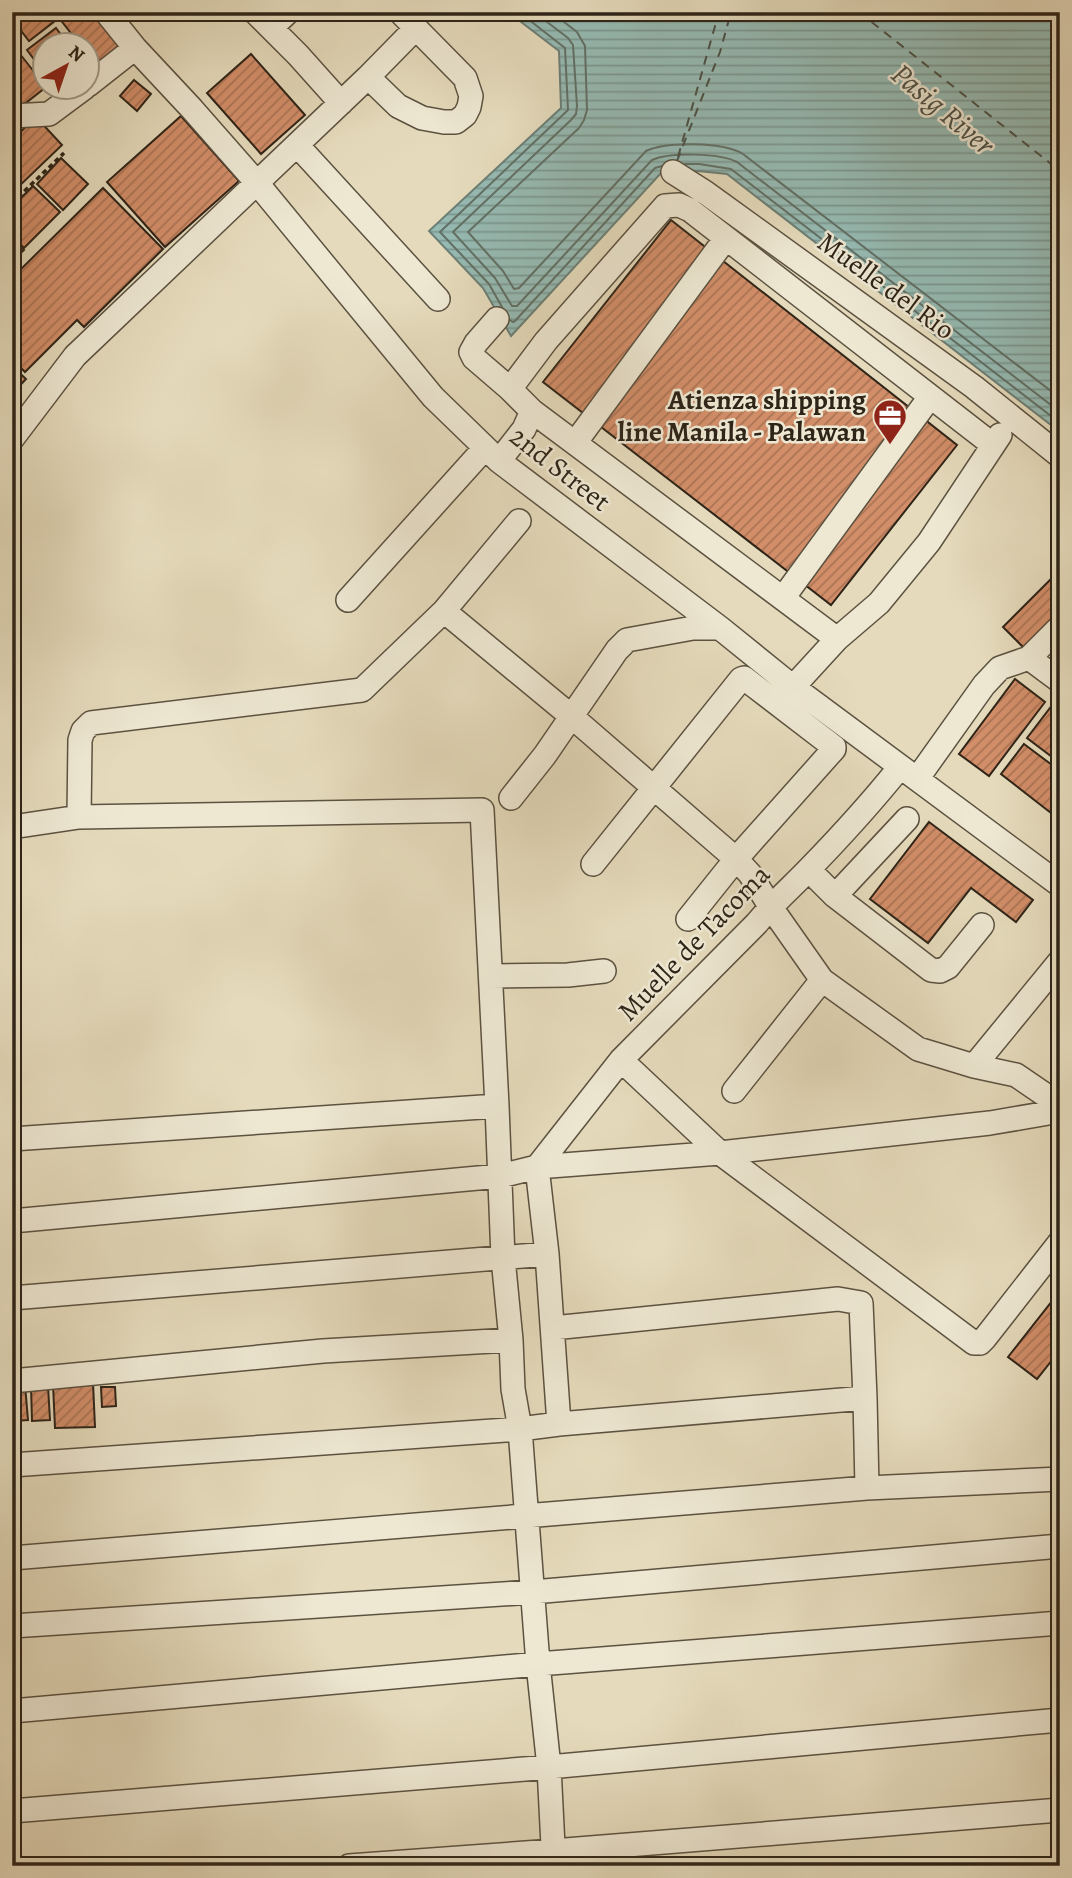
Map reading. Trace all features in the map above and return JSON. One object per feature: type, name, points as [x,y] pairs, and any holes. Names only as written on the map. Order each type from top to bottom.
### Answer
[{"type":"street","name":"2nd Street","points":[[106,12],[257,183],[432,397],[492,455],[720,628],[793,687],[1060,885]]},
{"type":"street","points":[[271,17],[299,55],[341,103]]},
{"type":"street","points":[[12,439],[75,356],[368,77],[408,20],[465,78],[471,96],[469,107],[465,115],[456,122],[422,118],[397,106],[368,77]]},
{"type":"street","points":[[102,74],[135,48]]},
{"type":"street","points":[[12,116],[49,114],[65,102]]},
{"type":"street","points":[[297,145],[438,299]]},
{"type":"street","name":"Muelle del Rio","points":[[673,172],[974,387],[1060,456]]},
{"type":"street","points":[[510,389],[546,341],[665,206],[678,205],[690,210],[993,445]]},
{"type":"street","points":[[575,443],[726,238]]},
{"type":"street","points":[[497,318],[476,343],[471,352],[474,358],[532,411],[837,639]]},
{"type":"street","points":[[783,598],[930,397]]},
{"type":"street","points":[[348,600],[492,455],[524,429],[532,411]]},
{"type":"street","points":[[793,687],[837,639],[879,603],[929,542],[1013,419]]},
{"type":"street","points":[[79,817],[80,740],[83,731],[91,723],[362,690],[444,611],[519,521]]},
{"type":"street","points":[[444,611],[571,716],[736,859],[750,874],[822,980],[918,1049],[1016,1075],[1060,1105]]},
{"type":"street","points":[[1060,627],[1029,658],[1060,681]]},
{"type":"street","points":[[511,798],[545,755],[617,650],[627,640],[693,628],[720,628]]},
{"type":"street","name":"Muelle de Tacoma","points":[[537,1167],[621,1060],[809,870],[881,791],[908,773],[1000,668],[1029,658]]},
{"type":"street","points":[[593,864],[741,678],[744,678],[834,747],[736,859],[688,919]]},
{"type":"street","points":[[12,827],[79,817],[482,810],[503,1258],[549,1767],[553,1858]]},
{"type":"street","points":[[835,895],[907,819]]},
{"type":"street","points":[[809,870],[835,895],[931,970],[940,971],[948,967],[982,925]]},
{"type":"street","points":[[974,1066],[1060,961]]},
{"type":"street","points":[[491,976],[568,975],[604,971]]},
{"type":"street","points":[[734,1091],[822,980]]},
{"type":"street","points":[[621,1060],[720,1153],[974,1343],[980,1343],[985,1338],[1060,1242]]},
{"type":"street","points":[[12,1139],[497,1106]]},
{"type":"street","points":[[12,1220],[500,1176],[537,1167],[720,1153],[990,1124],[1060,1111]]},
{"type":"street","points":[[537,1167],[547,1254],[559,1424]]},
{"type":"street","points":[[12,1298],[547,1254]]},
{"type":"street","points":[[553,1328],[838,1299],[862,1303],[867,1489]]},
{"type":"street","points":[[12,1381],[323,1351],[511,1340]]},
{"type":"street","points":[[12,1465],[520,1429],[865,1398]]},
{"type":"street","points":[[12,1558],[867,1489],[1060,1479]]},
{"type":"street","points":[[12,1626],[533,1592],[1060,1546]]},
{"type":"street","points":[[12,1711],[538,1664],[1060,1623]]},
{"type":"street","points":[[12,1811],[549,1767],[1060,1720]]},
{"type":"street","points":[[349,1866],[553,1858],[1060,1810]]},
{"type":"path","points":[[12,203],[64,153]]},
{"type":"water","name":"Pasig River","points":[[508,12],[1060,12],[1060,432],[727,174],[698,171],[661,173],[511,336],[483,288],[429,231],[561,108],[559,51]]},
{"type":"building","points":[[12,12],[92,12],[121,49],[102,63],[102,32],[70,32],[59,18],[41,32],[32,32],[32,39],[29,41],[12,19]]},
{"type":"building","points":[[20,54],[32,69],[32,98],[22,106],[12,93],[12,60]]},
{"type":"building","points":[[251,54],[305,115],[261,154],[207,93]]},
{"type":"building","points":[[134,80],[151,94],[137,111],[120,96]]},
{"type":"building","points":[[181,116],[239,181],[165,247],[107,182]]},
{"type":"building","points":[[36,117],[62,145],[12,193],[12,140]]},
{"type":"building","points":[[61,158],[88,184],[63,210],[37,184]]},
{"type":"building","points":[[33,186],[60,212],[24,248],[12,236],[12,207]]},
{"type":"building","points":[[103,188],[163,249],[84,327],[77,320],[25,372],[12,359],[12,278]]},
{"type":"building","points":[[671,220],[957,445],[831,605],[543,382]]},
{"type":"building","points":[[12,238],[24,250],[12,261]]},
{"type":"building","points":[[12,366],[26,379],[12,394]]},
{"type":"building","points":[[1060,570],[1060,613],[1024,648],[1003,627]]},
{"type":"building","points":[[1015,679],[1045,702],[989,776],[959,754]]},
{"type":"building","points":[[1050,708],[1060,716],[1060,763],[1027,738]]},
{"type":"building","points":[[1024,744],[1060,771],[1060,820],[1001,774]]},
{"type":"building","points":[[929,822],[1033,900],[1016,922],[971,888],[928,943],[870,899]]},
{"type":"building","points":[[1060,1291],[1060,1350],[1037,1379],[1008,1357]]},
{"type":"building","points":[[93,1383],[95,1427],[55,1428],[53,1384]]},
{"type":"building","points":[[25,1385],[28,1420],[13,1421],[12,1386]]},
{"type":"building","points":[[31,1386],[48,1386],[50,1420],[32,1421]]},
{"type":"building","points":[[101,1387],[115,1387],[116,1406],[102,1407]]},
{"type":"ferry route","points":[[678,157],[719,12]]},
{"type":"ferry route","points":[[677,161],[720,52],[731,12]]},
{"type":"ferry route","points":[[859,12],[1060,171]]},
{"type":"place","name":"Atienza shipping line Manila - Palawan","points":[[890,446]]}]
